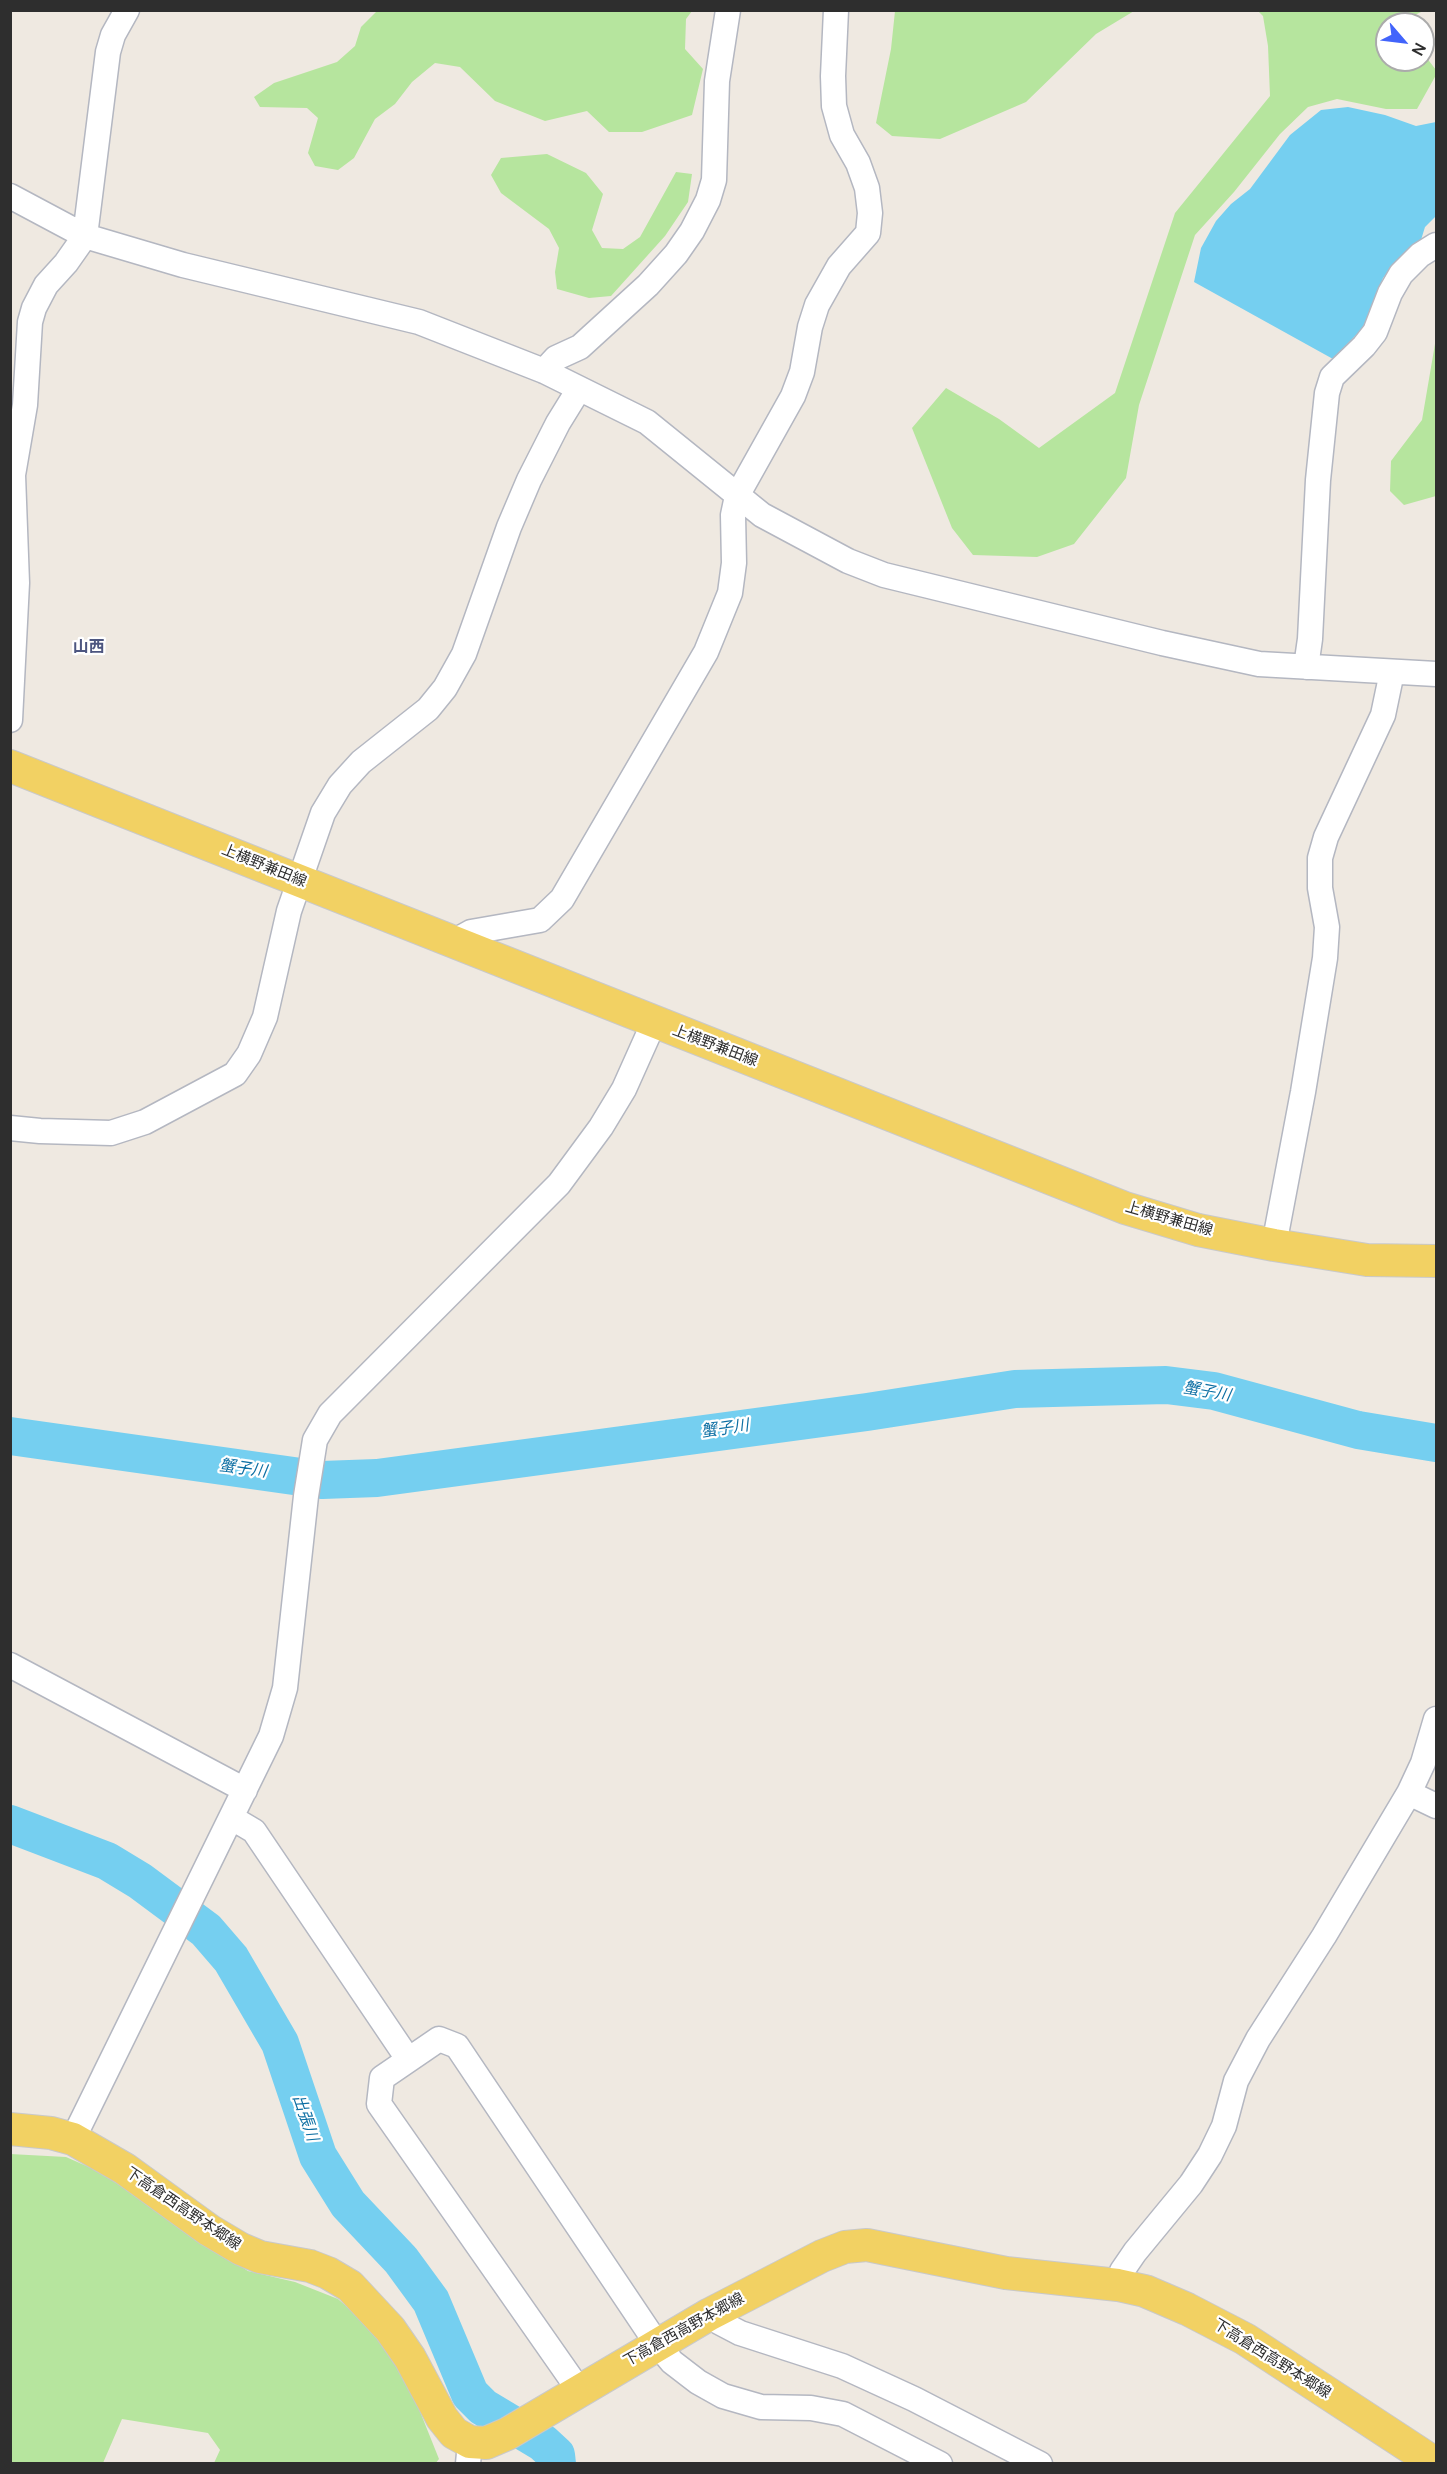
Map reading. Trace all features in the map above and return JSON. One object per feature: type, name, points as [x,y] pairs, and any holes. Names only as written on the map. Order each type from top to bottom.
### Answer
[{"type":"main road","name":"上横野兼田線","points":[[10,766],[1125,1208],[1198,1230],[1274,1245],[1367,1260],[1437,1261]]},
{"type":"main road","name":"下高倉西高野本郷線","points":[[10,2129],[51,2133],[73,2139],[125,2169],[209,2230],[241,2249],[260,2257],[310,2266],[350,2286],[390,2329],[410,2358],[441,2418],[469,2453],[520,2426],[710,2314],[822,2256],[845,2247],[867,2245],[1006,2274],[1118,2285],[1145,2291],[1187,2309],[1245,2339],[1436,2463]]},
{"type":"street","points":[[10,720],[12,632],[17,583],[13,474],[25,405],[30,322],[34,308],[46,285],[86,236],[108,52],[113,35],[127,10]]},
{"type":"street","points":[[544,371],[556,358],[580,347],[648,285],[676,254],[692,231],[708,200],[714,180],[717,81],[728,10]]},
{"type":"street","points":[[453,942],[471,932],[540,920],[562,899],[706,652],[730,593],[734,563],[733,515],[737,496],[793,396],[802,372],[810,327],[817,305],[839,266],[868,233],[870,213],[867,188],[858,164],[842,135],[834,106],[833,65],[836,10]]},
{"type":"street","points":[[10,196],[86,236],[183,265],[419,322],[544,371],[647,422],[762,515],[848,561],[884,575],[1173,646],[1259,664],[1437,674]]},
{"type":"street","points":[[1306,668],[1310,639],[1318,480],[1327,393],[1332,377],[1375,332],[1390,293],[1401,274],[1420,255],[1437,245]]},
{"type":"street","points":[[10,1128],[111,1133],[145,1122],[235,1074],[249,1054],[265,1017],[289,910],[323,813],[340,785],[362,762],[428,709],[446,688],[464,654],[509,527],[529,480],[558,423],[579,389]]},
{"type":"street","points":[[1274,1245],[1325,958],[1327,927],[1320,888],[1320,858],[1326,837],[1383,715],[1392,672]]},
{"type":"street","points":[[73,2139],[271,1736],[285,1688],[306,1496],[315,1440],[330,1414],[559,1184],[601,1127],[624,1089],[654,1022]]},
{"type":"street","points":[[10,1665],[245,1790]]},
{"type":"street","points":[[1118,2285],[1122,2271],[1135,2252],[1191,2184],[1210,2155],[1224,2126],[1236,2081],[1258,2039],[1324,1936],[1409,1793],[1423,1763],[1437,1719]]},
{"type":"street","points":[[1409,1793],[1437,1806]]},
{"type":"street","points":[[232,1818],[254,1832],[408,2059]]},
{"type":"street","points":[[579,2390],[379,2104],[382,2078],[439,2039],[457,2046],[657,2344],[672,2362],[698,2382],[723,2396],[761,2407],[811,2409],[843,2414],[940,2463]]},
{"type":"street","points":[[710,2314],[719,2322],[740,2333],[842,2366],[904,2394],[1040,2463]]},
{"type":"green space","points":[[895,10],[1134,11],[1096,34],[1026,102],[940,139],[892,136],[876,123],[891,49]]},
{"type":"green space","points":[[377,11],[692,11],[686,19],[685,49],[703,69],[692,115],[642,132],[609,132],[587,111],[545,121],[495,101],[460,67],[435,63],[412,82],[395,104],[375,119],[354,158],[338,170],[315,166],[308,153],[318,118],[307,108],[260,107],[254,97],[274,83],[337,62],[355,46],[361,27]]},
{"type":"green space","points":[[1258,11],[1423,11],[1375,12],[1375,72],[1435,72],[1435,69],[1436,75],[1417,109],[1386,109],[1337,99],[1308,107],[1280,134],[1234,192],[1195,235],[1139,405],[1126,478],[1074,544],[1037,557],[973,555],[952,528],[912,428],[946,388],[999,419],[1039,448],[1115,393],[1175,213],[1270,96],[1268,46],[1263,16]]},
{"type":"green space","points":[[547,154],[586,173],[603,194],[592,230],[602,248],[623,249],[640,237],[676,172],[692,174],[688,202],[665,236],[611,296],[589,298],[557,289],[555,272],[559,248],[549,229],[501,193],[491,175],[501,158]]},
{"type":"green space","points":[[1436,338],[1436,496],[1404,505],[1390,491],[1391,461],[1422,420]]},
{"type":"green space","points":[[10,2154],[66,2157],[116,2179],[201,2241],[248,2271],[295,2282],[338,2299],[386,2341],[417,2404],[439,2459],[435,2464],[214,2463],[220,2450],[208,2433],[122,2419],[103,2463],[11,2463]]},
{"type":"water","points":[[1348,107],[1385,115],[1416,126],[1436,122],[1436,216],[1425,227],[1421,240],[1400,257],[1383,278],[1368,320],[1333,359],[1194,282],[1201,248],[1216,221],[1231,204],[1250,189],[1290,135],[1321,110]]},
{"type":"waterway","name":"蟹子川","points":[[10,1436],[322,1480],[377,1478],[867,1412],[1015,1389],[1166,1385],[1214,1391],[1358,1430],[1436,1443]]},
{"type":"waterway","name":"出張川","points":[[10,1824],[107,1861],[140,1881],[206,1930],[231,1959],[280,2043],[318,2156],[348,2204],[401,2260],[431,2301],[470,2394],[483,2407],[543,2443],[556,2455],[557,2464]]},
{"type":"district","name":"山西","points":[[89,648]]}]
